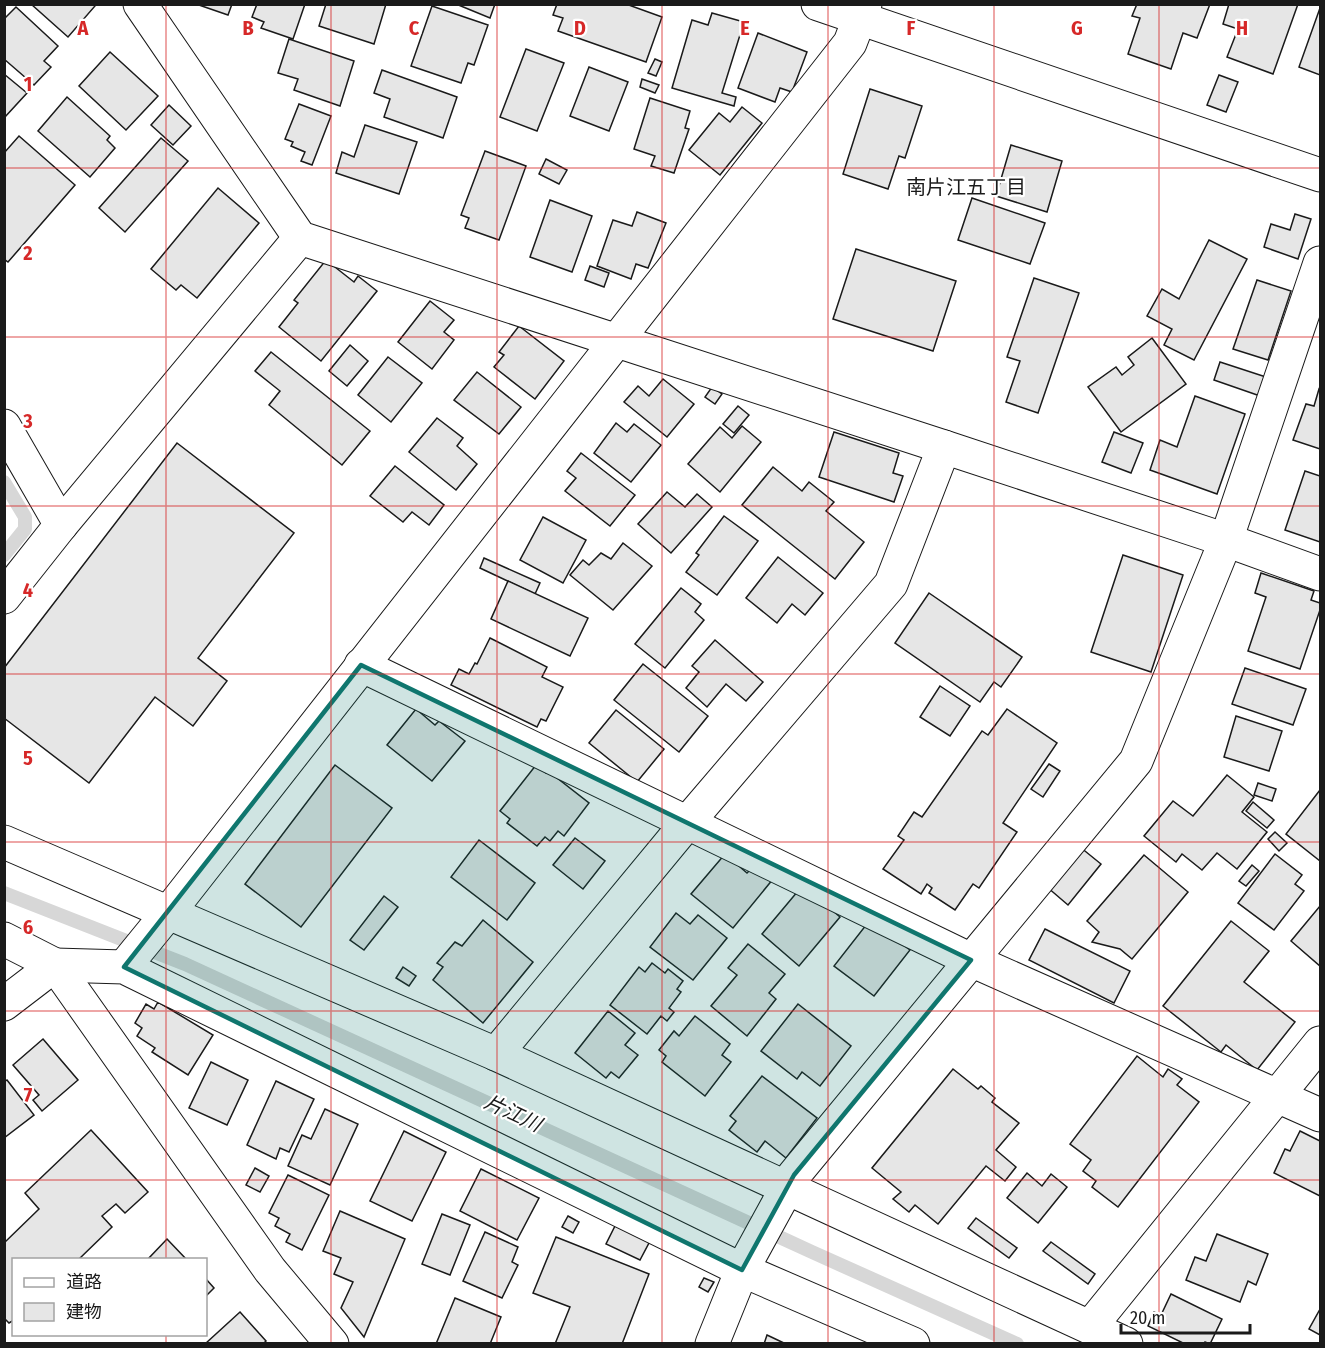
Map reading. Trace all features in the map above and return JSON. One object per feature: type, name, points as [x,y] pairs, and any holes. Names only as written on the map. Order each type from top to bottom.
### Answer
[{"type":"street","points":[[140,4],[300,238],[944,447],[1226,540],[1320,574]]},
{"type":"street","points":[[818,4],[862,11],[1320,176]]},
{"type":"street","points":[[124,967],[850,43],[862,11]]},
{"type":"street","points":[[4,597],[61,525],[300,238]]},
{"type":"street","points":[[712,1344],[742,1270],[794,1175],[1136,761],[1226,540],[1320,263]]},
{"type":"street","points":[[4,426],[61,525]]},
{"type":"street","points":[[496,1054],[687,823],[891,584],[944,447]]},
{"type":"street","points":[[361,665],[971,960],[1320,1114]]},
{"type":"street","points":[[4,842],[496,1054],[1126,1344]]},
{"type":"street","points":[[4,939],[55,965],[124,967],[742,1270],[913,1344]]},
{"type":"street","points":[[4,1004],[55,965]]},
{"type":"street","points":[[55,965],[270,1270],[332,1344]]},
{"type":"street","points":[[1090,1327],[1320,1043]]},
{"type":"highlighted area","points":[[361,665],[971,960],[794,1175],[742,1270],[124,967]]},
{"type":"building","points":[[31,4],[94,4],[95,6],[68,37]]},
{"type":"building","points":[[196,4],[232,4],[228,15]]},
{"type":"building","points":[[257,4],[305,4],[293,39],[261,28],[264,22],[252,17]]},
{"type":"building","points":[[326,4],[386,4],[374,44],[319,26]]},
{"type":"building","points":[[456,4],[495,4],[490,18]]},
{"type":"building","points":[[557,4],[626,4],[662,17],[646,62],[558,31],[563,18],[553,15]]},
{"type":"building","points":[[1137,4],[1210,4],[1197,38],[1183,33],[1171,69],[1128,54],[1140,18],[1132,16]]},
{"type":"building","points":[[1229,4],[1298,4],[1273,74],[1227,57],[1238,29],[1223,24]]},
{"type":"building","points":[[432,6],[488,25],[474,65],[468,63],[461,83],[411,66]]},
{"type":"building","points":[[16,7],[58,46],[44,61],[51,67],[34,85],[4,59],[4,19]]},
{"type":"building","points":[[1320,8],[1320,75],[1299,67]]},
{"type":"building","points":[[712,13],[744,22],[722,93],[736,97],[734,106],[672,88],[692,20],[708,25]]},
{"type":"building","points":[[758,33],[807,52],[792,92],[780,88],[775,102],[738,88]]},
{"type":"building","points":[[289,39],[354,61],[340,106],[294,90],[298,79],[278,73]]},
{"type":"building","points":[[526,49],[564,63],[537,131],[500,117]]},
{"type":"building","points":[[110,52],[158,96],[126,130],[79,86]]},
{"type":"building","points":[[655,59],[662,62],[656,76],[648,73]]},
{"type":"building","points":[[589,67],[628,82],[609,131],[570,116]]},
{"type":"building","points":[[382,70],[457,97],[443,138],[384,117],[390,99],[374,93]]},
{"type":"building","points":[[4,74],[27,93],[4,118]]},
{"type":"building","points":[[1219,75],[1238,82],[1226,112],[1207,105]]},
{"type":"building","points":[[642,79],[659,85],[655,93],[640,87]]},
{"type":"building","points":[[870,89],[922,106],[905,158],[899,156],[888,189],[843,174]]},
{"type":"building","points":[[67,97],[110,136],[107,140],[115,148],[90,177],[38,131]]},
{"type":"building","points":[[650,98],[690,111],[685,128],[689,129],[674,173],[651,166],[655,156],[634,149]]},
{"type":"building","points":[[299,104],[331,116],[312,165],[301,161],[305,152],[291,146],[293,142],[285,139]]},
{"type":"building","points":[[169,105],[191,126],[173,145],[151,125]]},
{"type":"building","points":[[742,107],[762,123],[720,175],[689,150],[719,113],[730,122]]},
{"type":"building","points":[[365,125],[417,142],[399,194],[336,173],[342,152],[354,157]]},
{"type":"building","points":[[19,136],[75,185],[8,262],[4,259],[4,153]]},
{"type":"building","points":[[161,138],[188,161],[125,232],[99,208]]},
{"type":"building","points":[[1011,145],[1062,161],[1047,212],[996,196]]},
{"type":"building","points":[[485,151],[526,166],[499,240],[465,228],[469,218],[461,215]]},
{"type":"building","points":[[546,159],[567,170],[559,184],[539,174]]},
{"type":"building","points":[[218,188],[259,223],[197,298],[181,285],[176,290],[151,269]]},
{"type":"building","points":[[972,198],[1045,223],[1030,264],[958,240]]},
{"type":"building","points":[[550,200],[592,216],[572,272],[530,257]]},
{"type":"building","points":[[637,212],[666,223],[648,268],[636,264],[631,279],[597,266],[613,220],[632,226]]},
{"type":"building","points":[[1295,214],[1311,219],[1298,259],[1264,247],[1271,224],[1290,230]]},
{"type":"building","points":[[1209,240],[1247,259],[1194,360],[1164,345],[1172,329],[1147,316],[1162,289],[1179,299]]},
{"type":"building","points":[[856,249],[956,281],[933,351],[833,319]]},
{"type":"building","points":[[326,260],[354,282],[358,276],[377,291],[321,361],[279,327],[298,303],[294,300]]},
{"type":"building","points":[[590,266],[609,273],[604,287],[585,280]]},
{"type":"building","points":[[1034,278],[1079,293],[1038,413],[1006,402],[1020,361],[1007,357]]},
{"type":"building","points":[[1257,280],[1291,291],[1268,360],[1233,349]]},
{"type":"building","points":[[430,301],[454,320],[444,332],[454,340],[432,369],[398,342]]},
{"type":"building","points":[[519,326],[564,361],[535,399],[494,367],[504,355],[499,352]]},
{"type":"building","points":[[1152,338],[1186,384],[1121,432],[1088,387],[1116,367],[1122,375],[1134,365],[1128,357]]},
{"type":"building","points":[[350,345],[368,361],[347,386],[329,371]]},
{"type":"building","points":[[271,352],[370,431],[342,465],[269,405],[280,391],[255,371]]},
{"type":"building","points":[[388,357],[422,383],[391,422],[358,395]]},
{"type":"building","points":[[1220,362],[1269,378],[1263,397],[1214,380]]},
{"type":"building","points":[[477,372],[521,407],[499,434],[454,400]]},
{"type":"building","points":[[663,379],[694,404],[667,437],[624,402],[638,386],[649,396]]},
{"type":"building","points":[[712,387],[722,394],[715,404],[705,397]]},
{"type":"building","points":[[1319,389],[1320,449],[1293,440],[1306,404],[1314,406]]},
{"type":"building","points":[[1195,396],[1245,414],[1217,494],[1150,470],[1160,440],[1177,447]]},
{"type":"building","points":[[738,406],[749,415],[734,433],[723,424]]},
{"type":"building","points":[[437,418],[463,438],[457,446],[477,464],[456,490],[409,452]]},
{"type":"building","points":[[616,423],[627,432],[634,424],[661,445],[631,482],[594,453]]},
{"type":"building","points":[[742,426],[761,442],[720,492],[688,464],[720,427],[732,438]]},
{"type":"building","points":[[834,432],[899,453],[893,473],[903,476],[894,502],[819,477]]},
{"type":"building","points":[[1114,432],[1143,443],[1131,473],[1102,462]]},
{"type":"building","points":[[177,443],[294,533],[198,658],[227,681],[193,726],[155,697],[89,783],[4,718],[4,668]]},
{"type":"building","points":[[581,453],[635,495],[610,526],[565,491],[576,478],[567,471]]},
{"type":"building","points":[[395,466],[444,505],[429,525],[412,512],[403,522],[370,496]]},
{"type":"building","points":[[773,467],[802,491],[809,482],[834,502],[826,511],[864,542],[835,579],[742,505]]},
{"type":"building","points":[[1305,471],[1320,476],[1320,542],[1285,530]]},
{"type":"building","points":[[667,492],[685,507],[697,494],[712,507],[671,553],[638,524]]},
{"type":"building","points":[[724,516],[758,541],[717,595],[686,572],[699,555],[696,553]]},
{"type":"building","points":[[543,517],[586,540],[563,583],[520,560]]},
{"type":"building","points":[[623,543],[652,566],[613,610],[570,575],[583,560],[589,565],[601,553],[611,559]]},
{"type":"building","points":[[1123,555],[1183,575],[1151,672],[1091,652]]},
{"type":"building","points":[[778,557],[823,593],[805,615],[792,604],[777,623],[746,598]]},
{"type":"building","points":[[484,558],[540,583],[535,594],[480,568]]},
{"type":"building","points":[[1261,573],[1314,591],[1311,600],[1320,603],[1320,610],[1300,669],[1248,651],[1266,597],[1255,593]]},
{"type":"building","points":[[508,581],[588,618],[570,656],[491,619]]},
{"type":"building","points":[[681,588],[701,604],[695,612],[704,620],[665,668],[635,644]]},
{"type":"building","points":[[929,593],[1022,657],[1001,687],[994,682],[980,702],[895,643]]},
{"type":"building","points":[[490,638],[547,667],[542,677],[563,687],[546,721],[541,719],[537,727],[451,685],[459,669],[469,674],[475,663],[477,664]]},
{"type":"building","points":[[715,640],[763,682],[746,701],[726,684],[707,707],[686,688],[699,672],[692,666]]},
{"type":"building","points":[[643,664],[708,716],[679,752],[614,700]]},
{"type":"building","points":[[1245,668],[1306,689],[1293,725],[1232,704]]},
{"type":"building","points":[[940,686],[970,706],[950,736],[920,717]]},
{"type":"building","points":[[416,709],[435,725],[439,721],[465,741],[432,781],[387,745]]},
{"type":"building","points":[[1007,709],[1057,743],[1003,823],[1017,832],[979,888],[973,884],[955,910],[929,893],[932,888],[927,884],[921,894],[883,869],[904,840],[898,836],[914,812],[922,817],[982,731],[988,735]]},
{"type":"building","points":[[616,710],[664,749],[637,782],[589,743]]},
{"type":"building","points":[[1236,716],[1282,731],[1269,771],[1224,757]]},
{"type":"building","points":[[1049,764],[1060,771],[1043,797],[1031,789]]},
{"type":"building","points":[[335,765],[392,808],[301,927],[245,884]]},
{"type":"building","points":[[536,765],[546,773],[548,771],[589,803],[564,836],[558,831],[550,841],[545,837],[537,846],[507,823],[510,819],[500,811]]},
{"type":"building","points":[[1227,775],[1254,797],[1242,812],[1267,832],[1237,869],[1217,853],[1202,870],[1182,854],[1176,862],[1144,836],[1173,801],[1193,816]]},
{"type":"building","points":[[1258,783],[1276,789],[1272,801],[1254,795]]},
{"type":"building","points":[[1320,790],[1320,861],[1286,834]]},
{"type":"building","points":[[1253,802],[1274,820],[1267,828],[1246,811]]},
{"type":"building","points":[[1275,832],[1287,843],[1279,851],[1268,839]]},
{"type":"building","points":[[575,838],[605,861],[583,889],[553,865]]},
{"type":"building","points":[[479,840],[535,883],[507,920],[451,877]]},
{"type":"building","points":[[1080,847],[1101,864],[1068,905],[1047,887]]},
{"type":"building","points":[[725,854],[747,873],[752,868],[778,873],[733,928],[691,894]]},
{"type":"building","points":[[1275,854],[1302,875],[1295,884],[1304,891],[1274,930],[1238,903]]},
{"type":"building","points":[[1144,855],[1188,892],[1132,959],[1120,949],[1092,942],[1099,932],[1087,921]]},
{"type":"building","points":[[1252,865],[1259,871],[1246,886],[1239,881]]},
{"type":"building","points":[[803,885],[840,917],[799,966],[762,934]]},
{"type":"building","points":[[384,896],[398,907],[364,950],[350,940]]},
{"type":"building","points":[[1320,906],[1320,966],[1291,941]]},
{"type":"building","points":[[676,913],[690,924],[698,915],[727,938],[693,980],[650,947]]},
{"type":"building","points":[[483,920],[533,962],[483,1023],[433,980],[443,967],[437,963],[455,942],[462,946]]},
{"type":"building","points":[[870,920],[910,950],[874,996],[834,966]]},
{"type":"building","points":[[1231,921],[1269,951],[1244,982],[1295,1022],[1257,1070],[1226,1045],[1221,1052],[1163,1006]]},
{"type":"building","points":[[1045,929],[1130,971],[1114,1003],[1029,960]]},
{"type":"building","points":[[748,944],[785,974],[769,993],[776,999],[747,1036],[711,1006],[737,975],[728,968]]},
{"type":"building","points":[[652,963],[665,973],[668,969],[683,981],[677,989],[681,992],[669,1008],[674,1012],[667,1021],[661,1016],[647,1034],[610,1005],[639,967],[645,972]]},
{"type":"building","points":[[403,967],[416,976],[409,986],[396,978]]},
{"type":"building","points":[[158,1002],[213,1035],[188,1075],[152,1052],[155,1048],[137,1036],[142,1028],[135,1023],[146,1004],[154,1009]]},
{"type":"building","points":[[798,1004],[851,1046],[820,1086],[802,1072],[797,1079],[761,1051]]},
{"type":"building","points":[[608,1011],[635,1033],[625,1045],[638,1055],[619,1078],[611,1072],[606,1078],[575,1053]]},
{"type":"building","points":[[695,1016],[730,1044],[722,1055],[731,1062],[705,1096],[662,1062],[666,1056],[659,1050],[674,1031],[679,1036]]},
{"type":"building","points":[[43,1039],[78,1080],[42,1111],[33,1100],[39,1095],[13,1065]]},
{"type":"building","points":[[1137,1056],[1163,1077],[1168,1069],[1182,1079],[1177,1085],[1199,1102],[1118,1207],[1092,1187],[1096,1181],[1083,1171],[1091,1160],[1070,1144]]},
{"type":"building","points":[[211,1062],[248,1080],[227,1125],[189,1108]]},
{"type":"building","points":[[953,1069],[978,1089],[981,1086],[995,1098],[992,1102],[1019,1123],[996,1150],[1016,1167],[1005,1181],[986,1166],[938,1224],[915,1205],[909,1212],[893,1199],[901,1192],[872,1168]]},
{"type":"building","points":[[762,1076],[817,1118],[786,1158],[765,1141],[757,1152],[729,1130],[736,1121],[730,1116]]},
{"type":"building","points":[[7,1080],[34,1115],[4,1138],[4,1082]]},
{"type":"building","points":[[276,1081],[314,1099],[289,1152],[280,1148],[276,1159],[247,1145]]},
{"type":"building","points":[[325,1109],[358,1124],[330,1185],[288,1166],[302,1135],[311,1139]]},
{"type":"building","points":[[91,1130],[148,1192],[125,1213],[116,1204],[102,1216],[112,1227],[80,1258],[12,1258],[12,1321],[9,1323],[4,1318],[4,1243],[39,1209],[25,1193]]},
{"type":"building","points":[[404,1131],[446,1152],[412,1221],[370,1201]]},
{"type":"building","points":[[1300,1131],[1320,1141],[1320,1196],[1274,1173],[1285,1149],[1290,1151]]},
{"type":"building","points":[[255,1168],[269,1176],[260,1192],[246,1185]]},
{"type":"building","points":[[481,1169],[539,1198],[517,1240],[460,1211]]},
{"type":"building","points":[[1027,1173],[1042,1186],[1051,1174],[1067,1187],[1038,1223],[1007,1198]]},
{"type":"building","points":[[288,1175],[329,1195],[302,1250],[286,1242],[290,1234],[275,1226],[279,1218],[269,1213]]},
{"type":"building","points":[[340,1211],[405,1239],[364,1337],[341,1308],[353,1282],[334,1274],[341,1258],[323,1251]]},
{"type":"building","points":[[442,1214],[470,1225],[450,1275],[422,1264]]},
{"type":"building","points":[[568,1216],[579,1222],[573,1233],[562,1227]]},
{"type":"building","points":[[976,1218],[1017,1248],[1009,1258],[968,1228]]},
{"type":"building","points":[[616,1224],[650,1241],[640,1260],[606,1244]]},
{"type":"building","points":[[485,1232],[518,1247],[512,1262],[518,1265],[502,1298],[463,1281]]},
{"type":"building","points":[[1217,1234],[1268,1254],[1256,1285],[1248,1281],[1240,1302],[1186,1280],[1195,1257],[1206,1261]]},
{"type":"building","points":[[556,1237],[649,1274],[622,1344],[555,1344],[570,1307],[533,1293]]},
{"type":"building","points":[[167,1239],[185,1258],[149,1258]]},
{"type":"building","points":[[1051,1242],[1095,1274],[1088,1284],[1043,1251]]},
{"type":"building","points":[[704,1278],[714,1282],[708,1292],[699,1287]]},
{"type":"building","points":[[207,1280],[214,1288],[207,1295]]},
{"type":"building","points":[[1171,1294],[1222,1319],[1210,1344],[1205,1342],[1204,1344],[1185,1344],[1148,1326],[1154,1312],[1161,1315]]},
{"type":"building","points":[[455,1298],[501,1317],[490,1344],[436,1344]]},
{"type":"building","points":[[240,1312],[266,1341],[263,1344],[205,1344]]},
{"type":"building","points":[[1320,1312],[1320,1335],[1309,1329]]},
{"type":"building","points":[[767,1335],[786,1344],[764,1344]]},
{"type":"waterway","points":[[4,482],[25,517],[25,529],[4,555]]},
{"type":"waterway","name":"片江川","points":[[4,893],[185,964],[1017,1344]]},
{"type":"district","name":"南片江五丁目","points":[[966,187]]}]
